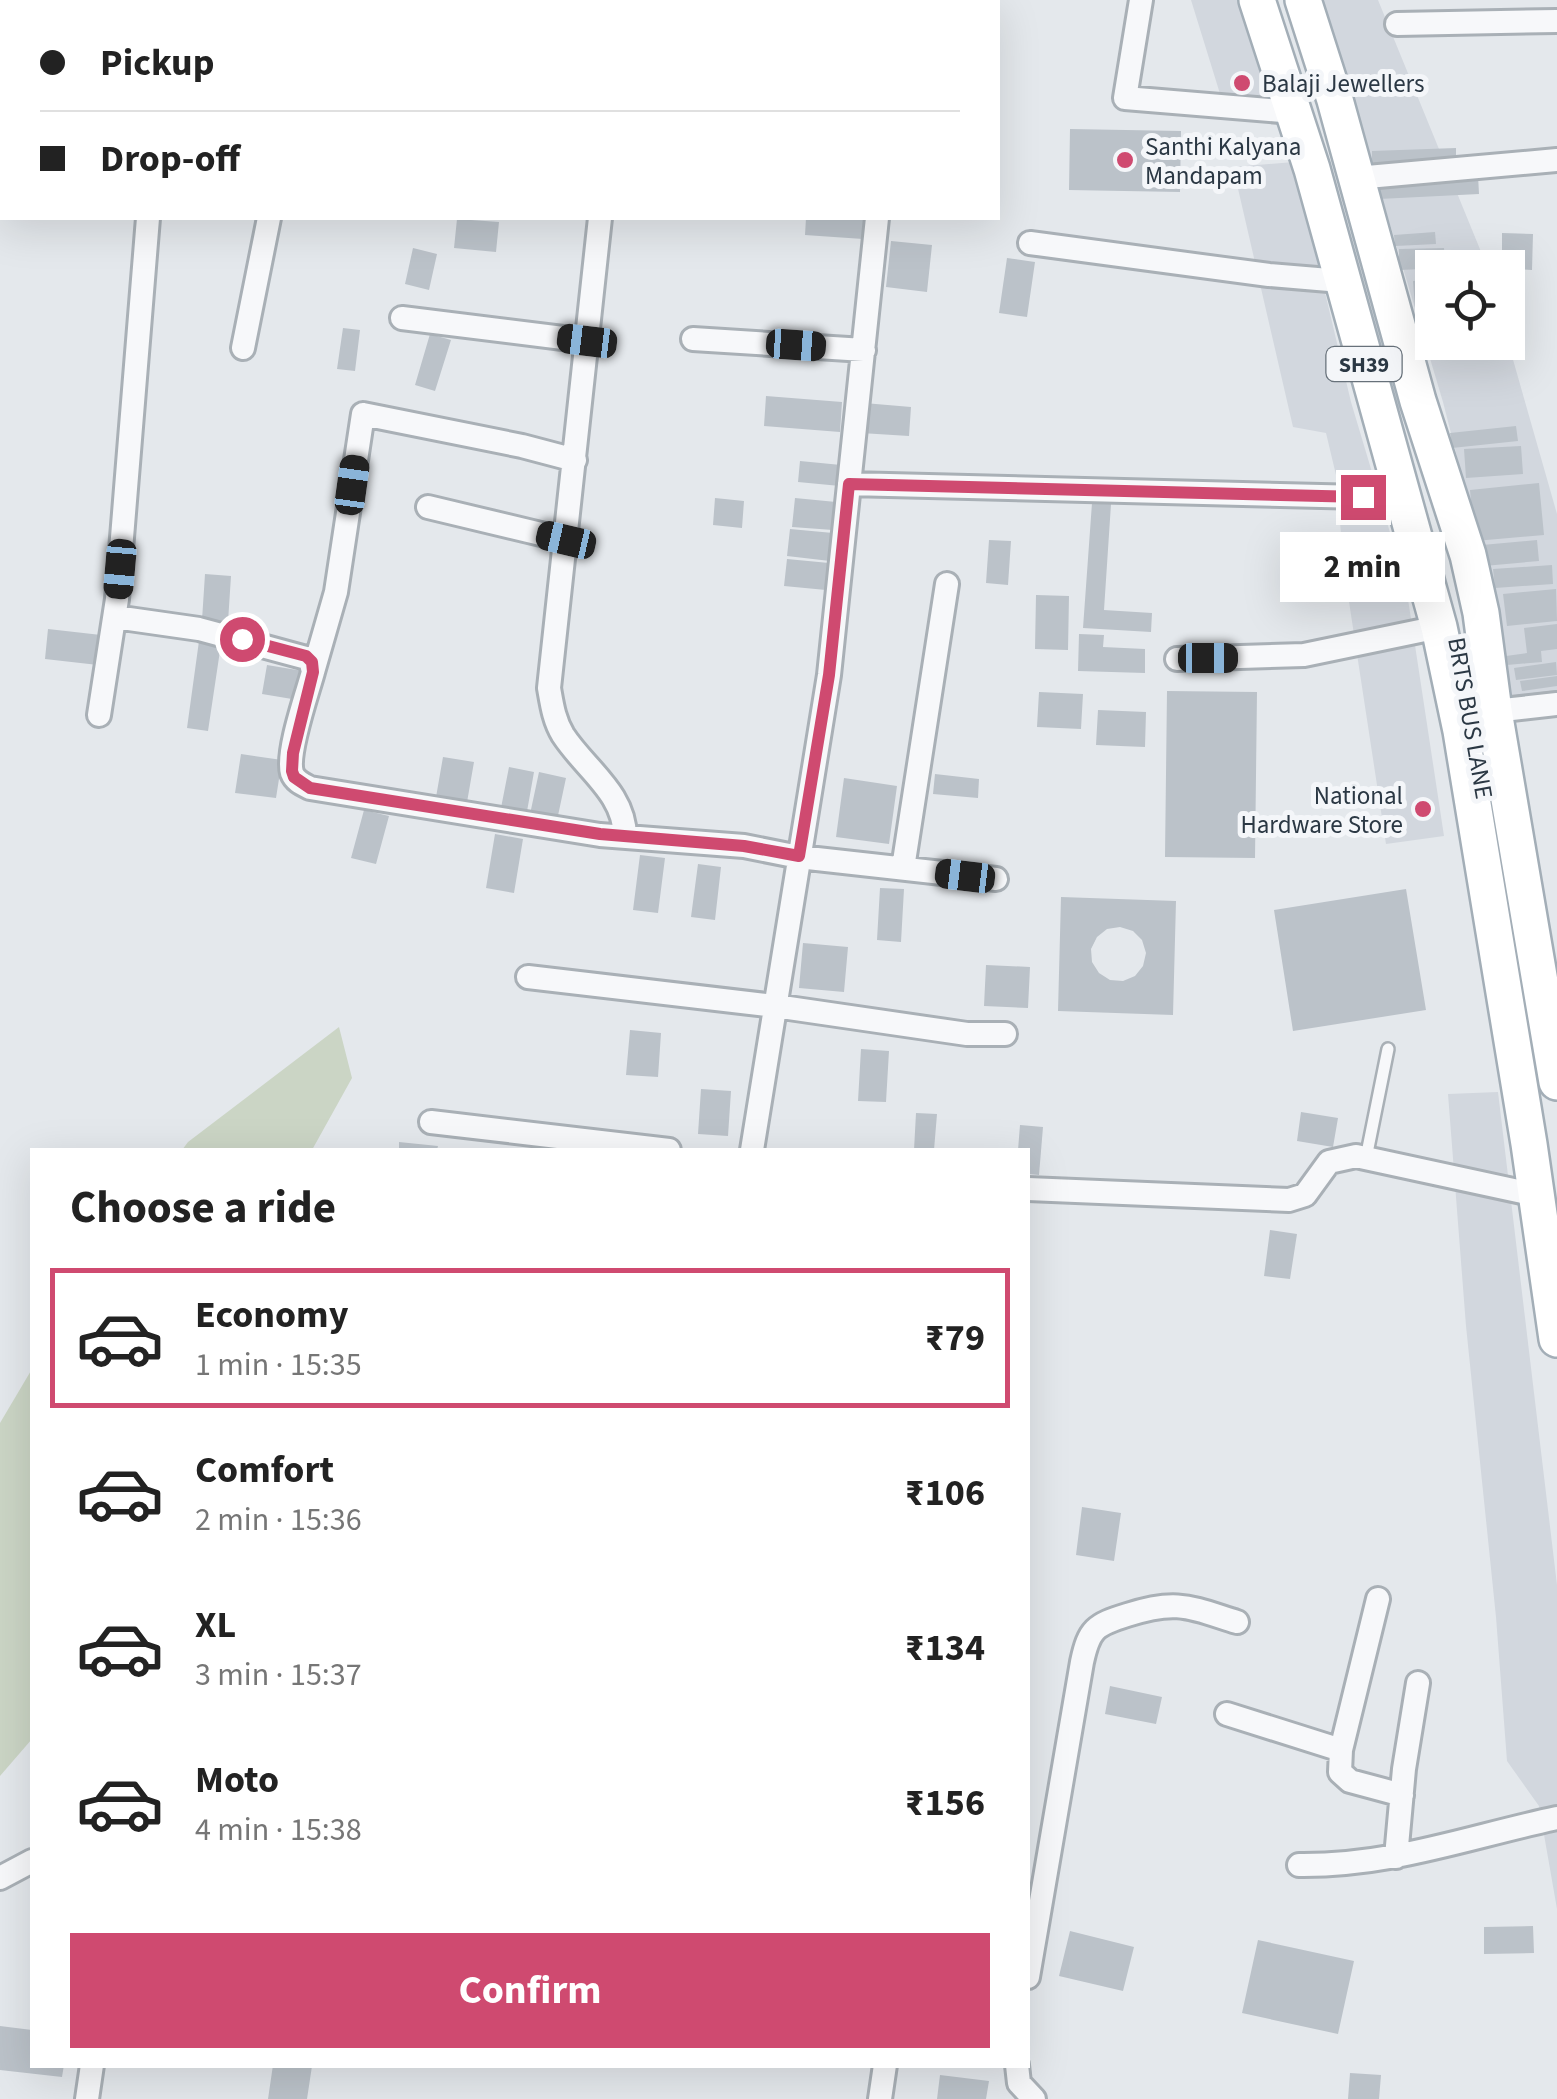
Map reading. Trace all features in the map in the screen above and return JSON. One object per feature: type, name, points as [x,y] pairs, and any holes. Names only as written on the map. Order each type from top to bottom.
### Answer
[{"type":"main road","name":"SH39","points":[[1257,0],[1293,112],[1439,627],[1551,1202],[1557,1338]]},
{"type":"main road","name":"BRTS BUS LANE","points":[[1281,0],[1439,538],[1551,1202]]},
{"type":"main road","name":"SH39","points":[[1303,0],[1336,100],[1418,401],[1468,555],[1481,613],[1557,1082]]},
{"type":"street","points":[[1141,0],[1125,98],[1293,112]]},
{"type":"street","points":[[1396,24],[1459,11],[1557,21]]},
{"type":"street","points":[[1356,178],[1557,160]]},
{"type":"street","points":[[99,715],[115,618],[148,220]]},
{"type":"street","points":[[242,348],[269,220]]},
{"type":"street","points":[[600,220],[550,672],[553,714],[563,735],[618,805],[625,837]]},
{"type":"street","points":[[752,1148],[829,675],[877,220]]},
{"type":"street","points":[[1030,243],[1269,276],[1341,281]]},
{"type":"street","points":[[402,318],[587,341]]},
{"type":"street","points":[[693,338],[864,350]]},
{"type":"street","points":[[575,460],[363,414],[336,592],[292,761],[292,771],[300,783],[319,790],[625,837],[744,846],[996,879]]},
{"type":"street","points":[[849,484],[1402,498]]},
{"type":"street","points":[[428,507],[566,540]]},
{"type":"street","points":[[902,868],[947,584]]},
{"type":"street","points":[[115,618],[200,629],[306,656],[312,662],[313,672]]},
{"type":"street","points":[[1177,658],[1304,655],[1439,627]]},
{"type":"street","points":[[1494,711],[1557,704]]},
{"type":"street","points":[[528,977],[775,1006],[966,1034],[1005,1034]]},
{"type":"street","points":[[431,1122],[638,1148]]},
{"type":"street","points":[[1030,1190],[1288,1200],[1305,1195],[1322,1169],[1336,1158],[1366,1158],[1551,1202]]},
{"type":"street","points":[[1378,1599],[1340,1772],[1342,1776],[1402,1794]]},
{"type":"street","points":[[1030,1965],[1090,1632],[1100,1624],[1160,1604],[1236,1622]]},
{"type":"street","points":[[1396,1858],[1418,1683]]},
{"type":"street","points":[[1227,1714],[1342,1750]]},
{"type":"street","points":[[1299,1865],[1347,1866],[1396,1858],[1557,1818]]},
{"type":"street","points":[[0,1878],[30,1861]]},
{"type":"street","points":[[87,2099],[92,2068]]},
{"type":"street","points":[[880,2099],[885,2068]]},
{"type":"lane","points":[[1366,1158],[1388,1049]]},
{"type":"shaded area","points":[[1191,0],[1237,0],[1269,101],[1221,97]]},
{"type":"shaded area","points":[[1323,0],[1378,0],[1480,250],[1415,250],[1415,308]]},
{"type":"shaded area","points":[[1294,162],[1351,402],[1406,586],[1444,836],[1386,844],[1344,569],[1336,475],[1326,433],[1293,427],[1233,167]]},
{"type":"shaded area","points":[[1430,360],[1513,360],[1557,514],[1557,711],[1515,714],[1495,605]]},
{"type":"shaded area","points":[[1498,1092],[1557,1585],[1557,1909],[1539,1806],[1507,1761],[1448,1094]]},
{"type":"green space","points":[[339,1027],[352,1078],[313,1148],[184,1148]]},
{"type":"green space","points":[[30,1372],[30,1741],[0,1776],[0,1423]]},
{"type":"building","name":"Santhi Kalyana Mandapam","points":[[1070,129],[1181,131],[1180,192],[1069,190]]},
{"type":"building","points":[[1456,148],[1456,166],[1372,169],[1372,151]]},
{"type":"building","points":[[1478,175],[1479,194],[1379,199],[1378,181]]},
{"type":"building","points":[[457,220],[499,222],[496,252],[454,248]]},
{"type":"building","points":[[806,220],[864,220],[863,239],[805,235]]},
{"type":"building","points":[[1435,232],[1436,244],[1395,246],[1394,235]]},
{"type":"building","points":[[1502,233],[1533,234],[1532,270],[1525,270],[1525,250],[1502,250]]},
{"type":"building","points":[[891,241],[932,245],[927,292],[886,287]]},
{"type":"building","points":[[413,248],[437,254],[429,290],[405,284]]},
{"type":"building","points":[[1399,249],[1444,250],[1415,250],[1415,269],[1399,270]]},
{"type":"building","points":[[1007,258],[1035,262],[1027,317],[999,313]]},
{"type":"building","points":[[343,328],[360,330],[355,371],[337,369]]},
{"type":"building","points":[[430,334],[451,340],[435,391],[415,385]]},
{"type":"building","points":[[766,396],[842,402],[840,432],[764,426]]},
{"type":"building","points":[[864,403],[911,407],[909,436],[861,433]]},
{"type":"building","points":[[1516,426],[1518,441],[1452,448],[1450,433]]},
{"type":"building","points":[[1521,446],[1523,474],[1466,478],[1464,449]]},
{"type":"building","points":[[800,461],[841,465],[840,486],[798,482]]},
{"type":"building","points":[[1539,483],[1544,535],[1475,541],[1470,490]]},
{"type":"building","points":[[715,498],[744,501],[742,528],[713,525]]},
{"type":"building","points":[[795,498],[836,502],[833,530],[792,527]]},
{"type":"building","points":[[1092,503],[1111,504],[1104,610],[1152,613],[1151,632],[1083,628]]},
{"type":"building","points":[[790,529],[833,533],[830,561],[787,556]]},
{"type":"building","points":[[989,540],[1011,541],[1008,585],[986,583]]},
{"type":"building","points":[[1537,540],[1539,561],[1484,566],[1482,545]]},
{"type":"building","points":[[787,559],[829,563],[826,590],[784,586]]},
{"type":"building","points":[[1552,565],[1553,584],[1495,588],[1493,569]]},
{"type":"building","points":[[205,574],[231,576],[228,622],[202,620]]},
{"type":"building","points":[[1556,589],[1557,621],[1507,626],[1503,594]]},
{"type":"building","points":[[1036,595],[1069,596],[1068,650],[1035,649]]},
{"type":"building","points":[[1557,624],[1557,649],[1541,651],[1542,662],[1507,665],[1506,656],[1527,653],[1524,628]]},
{"type":"building","points":[[48,629],[101,635],[98,665],[45,659]]},
{"type":"building","points":[[1079,634],[1104,635],[1103,647],[1145,649],[1145,673],[1078,671]]},
{"type":"building","points":[[199,641],[221,644],[208,731],[187,728]]},
{"type":"building","points":[[1556,662],[1557,675],[1516,680],[1514,668]]},
{"type":"building","points":[[267,665],[303,671],[298,700],[262,694]]},
{"type":"building","points":[[1557,676],[1557,686],[1522,691],[1520,681]]},
{"type":"building","points":[[1557,690],[1557,700],[1518,705],[1516,695]]},
{"type":"building","points":[[1167,691],[1257,692],[1255,858],[1165,857]]},
{"type":"building","points":[[1039,692],[1083,694],[1081,729],[1037,727]]},
{"type":"building","points":[[1098,710],[1146,712],[1145,747],[1096,745]]},
{"type":"building","points":[[241,754],[282,760],[276,798],[235,793]]},
{"type":"building","points":[[443,757],[474,762],[466,808],[435,803]]},
{"type":"building","points":[[509,767],[534,772],[526,817],[500,813]]},
{"type":"building","points":[[539,772],[566,778],[556,825],[529,819]]},
{"type":"building","points":[[935,774],[979,779],[978,798],[933,794]]},
{"type":"building","points":[[844,778],[897,786],[889,844],[836,837]]},
{"type":"building","points":[[364,810],[389,816],[376,864],[351,858]]},
{"type":"building","points":[[495,834],[523,839],[514,893],[486,888]]},
{"type":"building","points":[[640,855],[665,858],[658,913],[633,910]]},
{"type":"building","points":[[698,864],[721,867],[715,920],[691,917]]},
{"type":"building","points":[[880,888],[904,889],[901,942],[877,940]]},
{"type":"building","points":[[1406,889],[1426,1010],[1293,1031],[1274,910]]},
{"type":"building","points":[[1061,897],[1176,901],[1173,1015],[1058,1011]],"holes":[[[1107,929],[1133,931],[1142,940],[1146,953],[1143,966],[1135,976],[1123,981],[1110,980],[1092,962],[1091,949]]]},
{"type":"building","points":[[803,943],[848,947],[844,992],[799,988]]},
{"type":"building","points":[[986,965],[1030,967],[1028,1008],[984,1006]]},
{"type":"building","points":[[630,1030],[661,1033],[658,1077],[626,1075]]},
{"type":"building","points":[[861,1049],[889,1051],[886,1102],[858,1101]]},
{"type":"building","points":[[701,1089],[731,1091],[728,1136],[698,1134]]},
{"type":"building","points":[[1301,1112],[1338,1118],[1333,1147],[1297,1141]]},
{"type":"building","points":[[916,1113],[937,1114],[934,1148],[914,1148]]},
{"type":"building","points":[[1020,1125],[1043,1127],[1039,1175],[1030,1174],[1030,1148],[1018,1148]]},
{"type":"building","points":[[399,1142],[438,1146],[438,1148],[399,1148]]},
{"type":"building","points":[[1270,1230],[1297,1234],[1290,1279],[1264,1276]]},
{"type":"building","points":[[1082,1507],[1121,1513],[1114,1561],[1076,1555]]},
{"type":"building","points":[[1110,1686],[1162,1697],[1156,1724],[1105,1714]]},
{"type":"building","points":[[1533,1926],[1534,1953],[1484,1954],[1484,1927]]},
{"type":"building","points":[[1070,1931],[1134,1947],[1123,1991],[1059,1976]]},
{"type":"building","points":[[1258,1940],[1354,1961],[1338,2034],[1242,2013]]},
{"type":"building","points":[[0,2026],[30,2030],[30,2068],[64,2068],[62,2077],[0,2070]]},
{"type":"building","points":[[273,2068],[312,2068],[307,2099],[268,2099]]},
{"type":"building","points":[[1350,2073],[1381,2075],[1379,2099],[1348,2099]]},
{"type":"building","points":[[940,2075],[989,2081],[986,2099],[937,2099]]},
{"type":"place","name":"Balaji Jewellers","points":[[1242,83]]},
{"type":"place","name":"Santhi Kalyana Mandapam","points":[[1125,160]]},
{"type":"place","name":"National Hardware Store","points":[[1423,809]]},
{"type":"route","points":[[242,639],[306,656],[312,662],[292,761],[294,777],[310,788],[600,834],[744,846],[799,856],[829,675],[849,484],[1363,497]]}]
